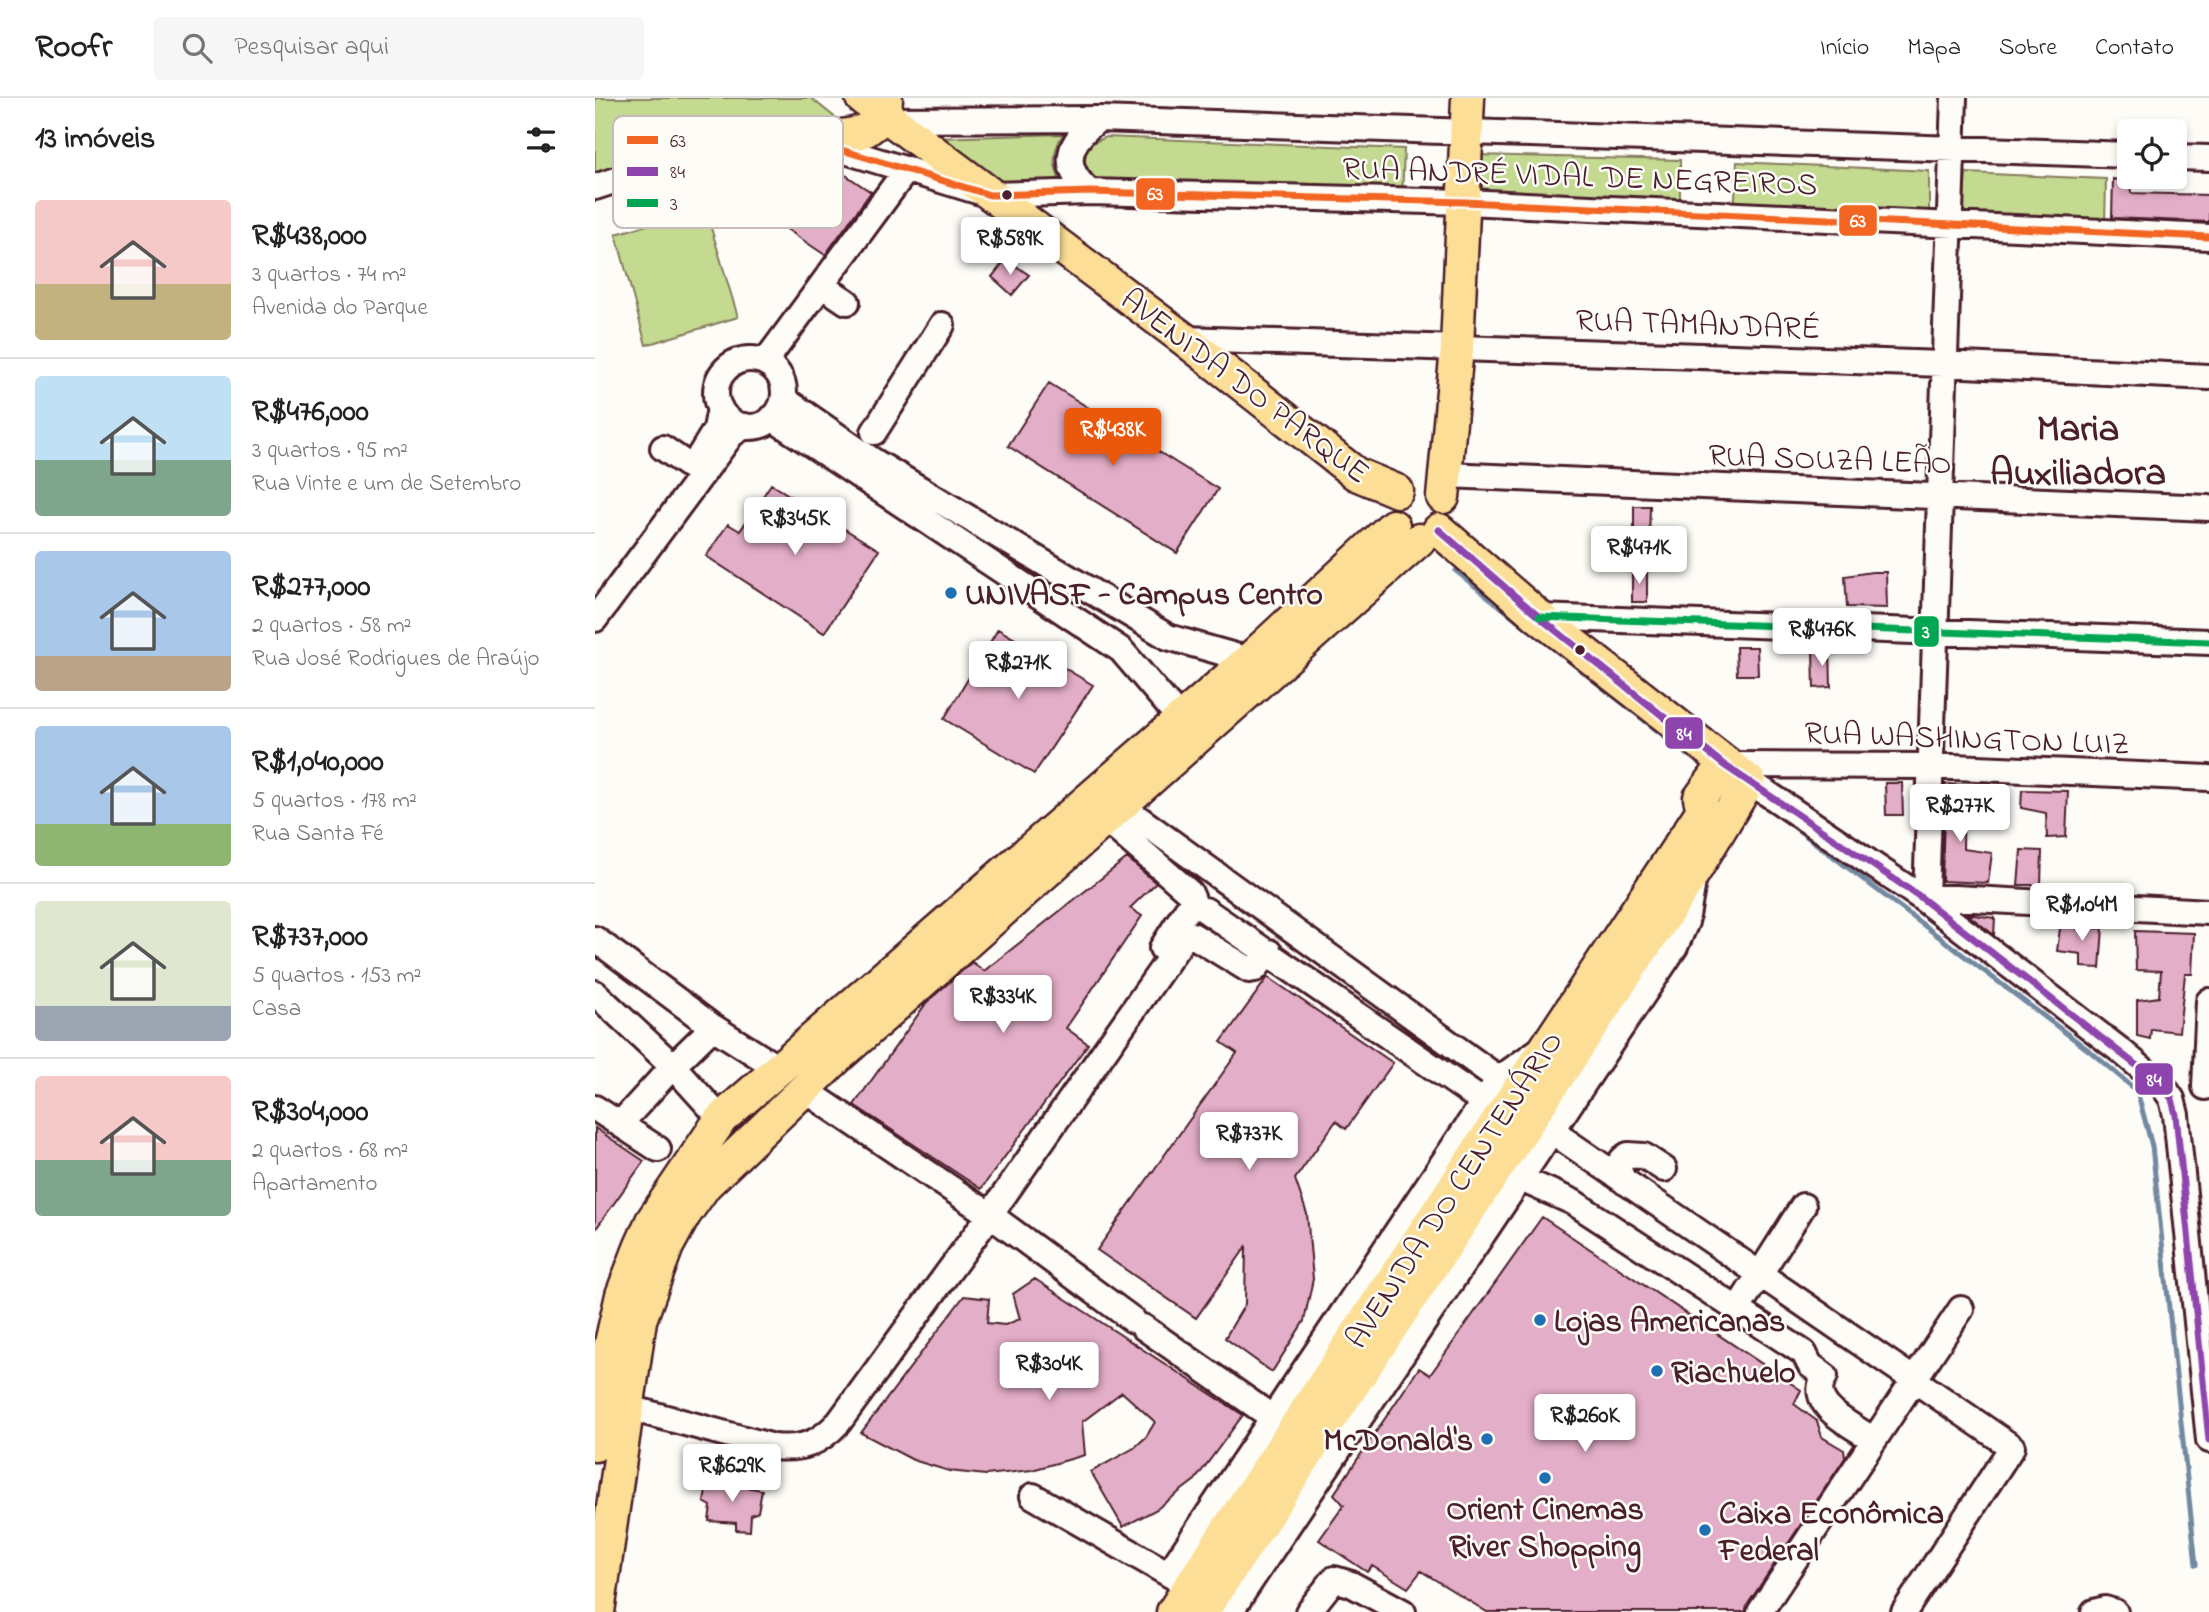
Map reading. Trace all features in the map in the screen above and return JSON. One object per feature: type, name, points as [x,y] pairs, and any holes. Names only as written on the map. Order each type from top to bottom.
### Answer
[{"type":"main road","points":[[595,1445],[607,1361],[622,1295],[640,1248],[652,1221],[720,1119],[1249,660],[1417,532],[1446,514],[1445,486],[1457,348],[1465,202],[1468,98]]},
{"type":"main road","points":[[843,136],[854,134],[881,108]]},
{"type":"main road","name":"AVENIDA DO PARQUE","points":[[881,108],[990,195],[1184,338],[1356,474],[1397,491]]},
{"type":"main road","points":[[1445,486],[1409,484],[1397,491],[1389,508],[1417,532],[1539,617],[1737,773],[1710,811]]},
{"type":"main road","points":[[598,1612],[640,1321],[667,1246],[684,1214],[705,1185],[841,1054],[1112,812],[1417,532]]},
{"type":"main road","points":[[1195,1600],[1388,1336],[1694,873],[1710,811],[1702,752],[1691,739]]},
{"type":"main road","name":"AVENIDA DO CENTENÁRIO","points":[[1195,1600],[1283,1425],[1710,811]]},
{"type":"main road","points":[[778,1068],[805,1090]]},
{"type":"main road","points":[[720,1119],[749,1145]]},
{"type":"main road","points":[[1388,1336],[1419,1332]]},
{"type":"street","points":[[1922,896],[1930,766],[1954,98]]},
{"type":"street","name":"RUA ANDRÉ VIDAL DE NEGREIROS","points":[[881,108],[1099,119],[2117,154]]},
{"type":"street","points":[[1090,192],[1077,181],[1071,152],[1077,138],[1099,119]]},
{"type":"street","name":"RUA ANDRÉ VIDAL DE NEGREIROS","points":[[843,150],[990,195],[1090,192],[1465,202],[2209,237]]},
{"type":"street","points":[[2187,157],[2209,158]]},
{"type":"street","points":[[765,362],[907,169]]},
{"type":"street","name":"RUA ANDRÉ VIDAL DE NEGREIROS","points":[[595,187],[613,181]]},
{"type":"street","points":[[823,286],[847,302]]},
{"type":"street","points":[[874,432],[942,325]]},
{"type":"street","name":"RUA TAMANDARÉ","points":[[1184,338],[1944,364],[2209,377]]},
{"type":"street","points":[[743,359],[765,362],[781,377],[778,409],[763,424],[745,426],[730,421],[720,408],[716,392],[724,371],[743,359]]},
{"type":"street","points":[[595,619],[697,471],[712,438],[720,408]]},
{"type":"street","points":[[778,409],[875,462],[1168,638],[1249,660]]},
{"type":"street","points":[[778,409],[1121,650],[1181,720]]},
{"type":"street","points":[[595,603],[697,471],[732,435],[745,426]]},
{"type":"street","points":[[663,448],[697,471]]},
{"type":"street","name":"RUA SOUZA LEÃO","points":[[1445,486],[1938,496],[2209,508]]},
{"type":"street","points":[[1539,617],[2209,642]]},
{"type":"street","name":"RUA WASHINGTON LUIZ","points":[[1737,773],[1930,766],[2209,778]]},
{"type":"street","points":[[1737,773],[1922,896],[2147,1072],[2170,1095],[2197,1223],[2209,1440]]},
{"type":"street","points":[[1112,812],[1185,888],[1193,900],[1147,969]]},
{"type":"street","points":[[1112,812],[1499,1080]]},
{"type":"street","points":[[1033,1496],[1195,1600],[1419,1332],[1675,947],[1686,922],[1694,873]]},
{"type":"street","points":[[1922,896],[2209,912]]},
{"type":"street","points":[[1205,910],[1485,1103]]},
{"type":"street","points":[[626,1407],[774,1447],[793,1449],[809,1446],[825,1438],[991,1214],[1183,939],[1192,935],[1249,970],[1255,969],[1269,952]]},
{"type":"street","points":[[595,939],[713,1027],[778,1068]]},
{"type":"street","points":[[595,993],[673,1066],[720,1119]]},
{"type":"street","points":[[2170,1095],[2207,1088],[2209,1001]]},
{"type":"street","points":[[620,1124],[713,1027]]},
{"type":"street","points":[[805,1090],[991,1214],[1138,1323],[1283,1425],[1499,1080],[1547,1044]]},
{"type":"street","points":[[595,1108],[658,1149]]},
{"type":"street","points":[[1556,1126],[1563,1139],[2012,1447],[1904,1612]]},
{"type":"street","points":[[1625,1182],[1619,1170],[1621,1161],[1628,1156],[1644,1156],[1664,1169]]},
{"type":"street","points":[[1521,1180],[1567,1198],[1804,1353],[1810,1365],[1825,1376],[1819,1390],[1822,1403],[1874,1440]]},
{"type":"street","points":[[1737,1310],[1803,1206]]},
{"type":"street","points":[[1760,1612],[1961,1308]]},
{"type":"street","points":[[1308,1612],[1329,1583],[1338,1579],[1403,1612]]},
{"type":"street","points":[[2094,1612],[2115,1612]]},
{"type":"green space","points":[[595,98],[811,98],[833,116],[613,116],[613,180],[595,184]]},
{"type":"green space","points":[[1063,134],[1055,160],[1062,186],[994,186],[934,138]]},
{"type":"green space","points":[[1106,137],[1404,149],[1402,201],[1092,180],[1084,164],[1088,145]]},
{"type":"green space","points":[[1478,155],[1680,160],[1680,212],[1473,203]]},
{"type":"green space","points":[[1737,162],[1929,171],[1929,218],[1734,215]]},
{"type":"green space","points":[[1966,173],[2106,179],[2105,227],[1962,225]]},
{"type":"green space","points":[[637,228],[711,228],[738,317],[646,345],[616,234]]},
{"type":"building","points":[[844,174],[871,192],[825,255],[785,228],[843,228]]},
{"type":"building","points":[[2113,179],[2117,180],[2117,189],[2131,189],[2131,193],[2209,195],[2209,222],[2112,218]]},
{"type":"building","points":[[1006,259],[1029,275],[1012,295],[992,277]]},
{"type":"building","points":[[1049,383],[1218,489],[1177,553],[1008,446]]},
{"type":"building","points":[[771,484],[879,550],[824,633],[706,556],[728,524],[740,531]]},
{"type":"building","points":[[1634,506],[1650,506],[1649,540],[1634,540]]},
{"type":"building","points":[[1632,570],[1647,570],[1647,602],[1632,602]]},
{"type":"building","points":[[1886,572],[1887,608],[1847,607],[1845,576]]},
{"type":"building","points":[[998,629],[1093,685],[1034,774],[944,719]]},
{"type":"building","points":[[1736,647],[1757,647],[1758,675],[1737,675]]},
{"type":"building","points":[[1830,648],[1831,687],[1814,688],[1813,649]]},
{"type":"building","points":[[1885,783],[1902,783],[1903,815],[1886,815]]},
{"type":"building","points":[[1945,784],[1964,785],[1963,849],[1992,853],[1988,883],[1942,881]]},
{"type":"building","points":[[2022,790],[2068,791],[2066,837],[2047,838],[2046,813],[2021,808]]},
{"type":"building","points":[[2021,850],[2042,851],[2041,885],[2018,885]]},
{"type":"building","points":[[1127,858],[1156,883],[1130,908],[1142,916],[1066,1028],[1088,1044],[981,1189],[854,1105],[927,1002],[972,962],[984,971]]},
{"type":"building","points":[[1967,914],[1995,918],[1994,935]]},
{"type":"building","points":[[2061,921],[2077,924],[2077,929],[2103,928],[2100,968],[2081,967],[2081,954],[2057,951]]},
{"type":"building","points":[[2135,931],[2194,933],[2192,974],[2185,974],[2179,1032],[2151,1029],[2150,1039],[2137,1036],[2137,1000],[2159,997],[2161,971],[2136,970]]},
{"type":"building","points":[[1268,977],[1393,1063],[1346,1129],[1336,1121],[1295,1179],[1307,1214],[1313,1279],[1304,1321],[1272,1372],[1225,1338],[1245,1304],[1246,1247],[1196,1318],[1097,1250],[1237,1053],[1221,1042]]},
{"type":"building","points":[[595,1128],[644,1161],[595,1230]]},
{"type":"building","points":[[1542,1217],[1801,1390],[1794,1404],[1817,1421],[1822,1437],[1844,1450],[1845,1458],[1745,1612],[1487,1612],[1421,1571],[1408,1588],[1372,1566],[1367,1572],[1319,1540],[1344,1505],[1334,1494],[1419,1368],[1430,1375]]},
{"type":"building","points":[[1035,1279],[1243,1415],[1195,1480],[1157,1509],[1123,1527],[1091,1472],[1134,1448],[1146,1437],[1155,1422],[1122,1392],[1082,1422],[1085,1455],[1032,1470],[986,1475],[949,1471],[913,1460],[861,1433],[964,1296],[989,1299],[987,1323],[1005,1325],[1020,1319],[1013,1294]]},
{"type":"building","points":[[708,1480],[762,1490],[758,1512],[751,1515],[750,1531],[736,1530],[736,1523],[709,1521],[711,1506],[704,1502]]},
{"type":"waterway","points":[[1456,571],[1530,630]]},
{"type":"waterway","points":[[1543,640],[1688,755]]},
{"type":"waterway","points":[[1781,817],[2091,1052],[2137,1091],[2152,1146],[2196,1565]]},
{"type":"transit line","name":"63","points":[[843,150],[990,195],[1090,192],[1465,202],[2209,237]]},
{"type":"transit line","name":"84","points":[[1439,530],[1539,617],[1724,765],[1919,896],[2163,1086],[2172,1099],[2176,1115],[2209,1440]]},
{"type":"transit line","name":"3","points":[[1539,617],[2209,642]]},
{"type":"place","name":"UNIVASF - Campus Centro","points":[[951,593]]},
{"type":"place","name":"Lojas Americanas","points":[[1540,1320]]},
{"type":"place","name":"Riachuelo","points":[[1657,1371]]},
{"type":"place","name":"McDonald's","points":[[1487,1439]]},
{"type":"place","name":"Orient Cinemas River Shopping","points":[[1545,1478]]},
{"type":"place","name":"Caixa Econômica Federal","points":[[1705,1530]]},
{"type":"district","name":"Maria Auxiliadora","points":[[2078,449]]}]
